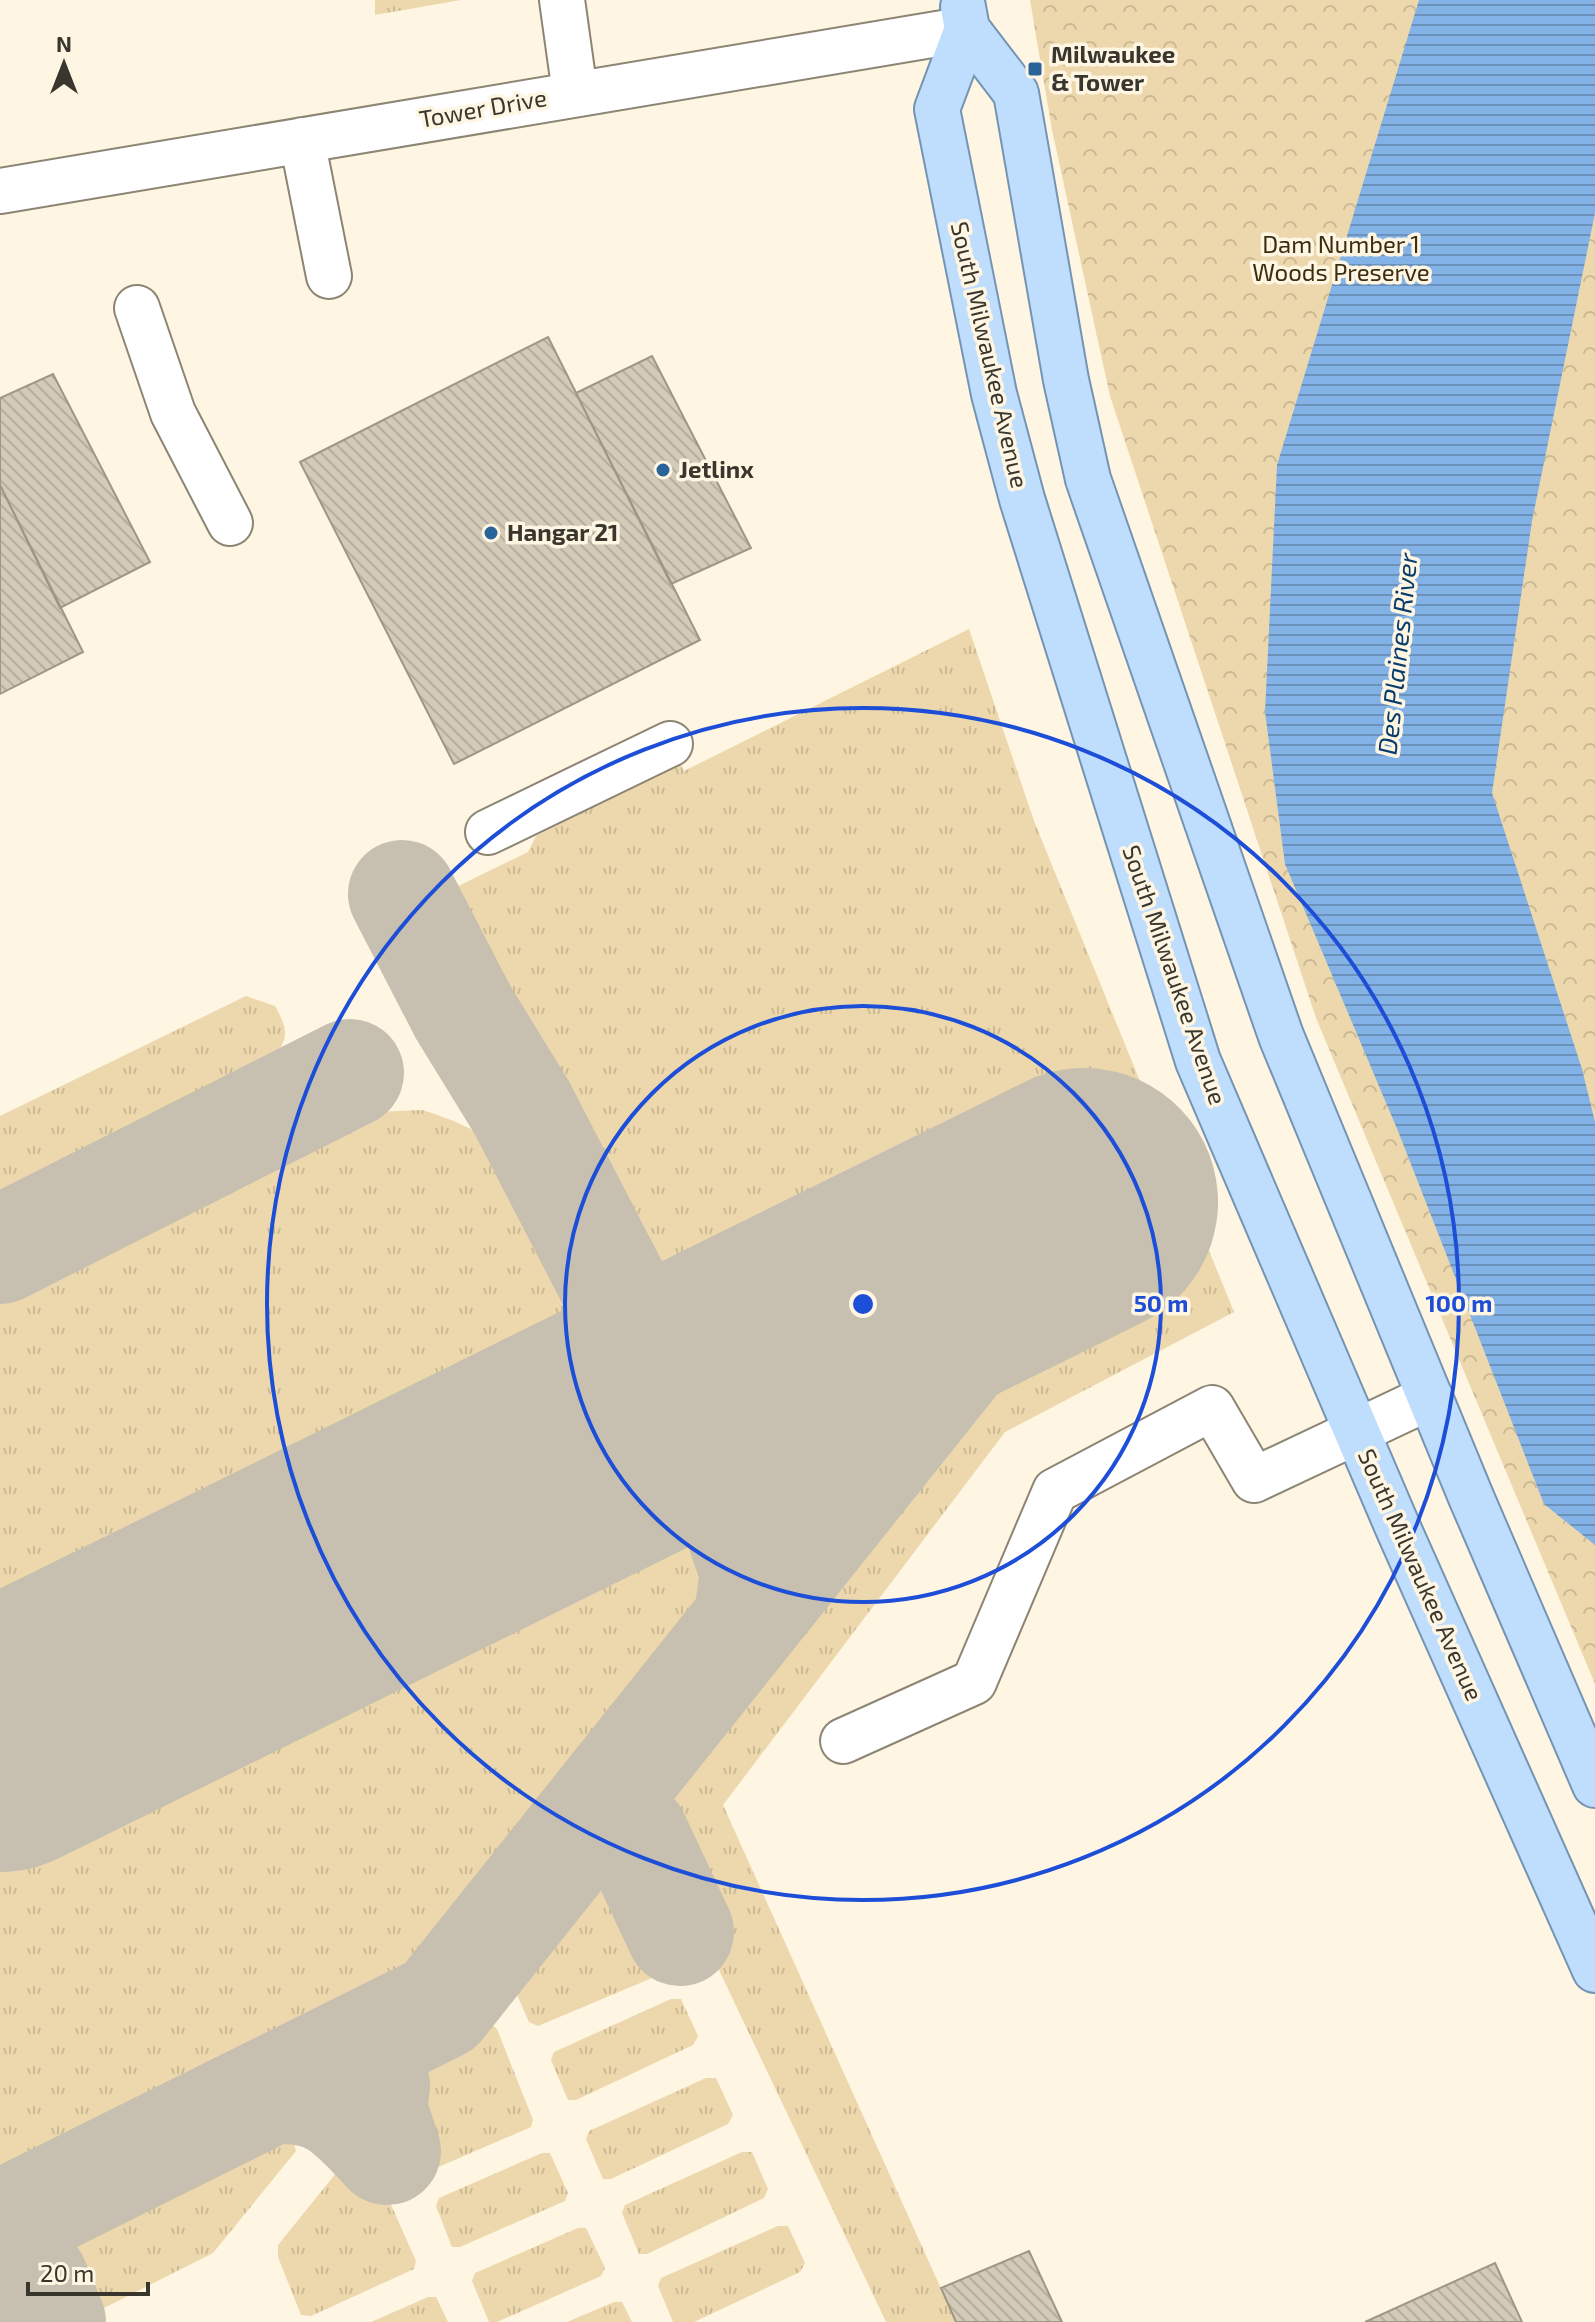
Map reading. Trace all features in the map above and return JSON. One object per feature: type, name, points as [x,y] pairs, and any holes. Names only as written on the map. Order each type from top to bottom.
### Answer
[{"type":"main road","points":[[964,14],[1016,93],[1066,380],[1088,479],[1281,1036],[1595,1785]]},
{"type":"main road","name":"South Milwaukee Avenue","points":[[964,14],[937,109],[994,394],[1022,499],[1198,1061],[1356,1430],[1595,1970]]},
{"type":"street","points":[[562,0],[575,93]]},
{"type":"street","name":"Tower Drive","points":[[0,191],[575,93],[964,14]]},
{"type":"street","points":[[302,140],[329,276]]},
{"type":"street","points":[[137,308],[173,413],[230,523]]},
{"type":"street","points":[[488,832],[670,744]]},
{"type":"street","points":[[843,1741],[974,1682],[1055,1491],[1212,1408],[1254,1480],[1430,1397]]},
{"type":"green space","points":[[375,0],[461,0],[375,15]]},
{"type":"green space","name":"Dam Number 1 Woods Preserve","points":[[1030,0],[1595,0],[1595,1684],[1316,1018],[1110,396],[1052,130]]},
{"type":"green space","points":[[969,629],[1034,821],[1234,1312],[1005,1432],[723,1805],[956,2322],[886,2322],[673,1873],[658,1816],[660,1786],[683,1732],[995,1339],[1040,1303],[1062,1295],[1102,1293],[1120,1286],[1135,1275],[1154,1246],[1157,1229],[1155,1213],[1148,1196],[1122,1169],[1101,1158],[1076,1154],[773,1302],[725,1303],[687,1291],[654,1268],[620,1235],[448,891],[528,852],[536,836],[679,762],[684,771]]},
{"type":"green space","points":[[246,996],[275,1006],[283,1023],[285,1036],[270,1063],[0,1198],[0,1116]]},
{"type":"green space","points":[[422,1110],[470,1129],[502,1152],[526,1185],[561,1258],[576,1308],[577,1331],[574,1354],[566,1376],[552,1399],[531,1424],[0,1688],[0,1300],[374,1112]]},
{"type":"green space","points":[[942,1317],[951,1319],[951,1325],[812,1497],[784,1509],[761,1503],[748,1482],[742,1460],[749,1433],[767,1404]]},
{"type":"green space","points":[[611,1482],[664,1486],[686,1501],[720,1570],[715,1618],[462,1935],[434,1967],[405,1989],[0,2192],[0,1785]]},
{"type":"green space","points":[[591,1867],[605,1869],[625,1879],[660,1962],[652,1978],[538,2026],[529,2022],[505,1967],[505,1955],[553,1893],[564,1882]]},
{"type":"green space","points":[[671,1999],[681,1999],[698,2036],[693,2045],[576,2100],[568,2100],[551,2060],[554,2052]]},
{"type":"green space","points":[[462,2013],[482,2016],[497,2029],[533,2120],[531,2127],[427,2172],[416,2170],[391,2109],[396,2091]]},
{"type":"green space","points":[[706,2078],[716,2078],[733,2115],[728,2124],[611,2179],[603,2179],[586,2139],[589,2131]]},
{"type":"green space","points":[[276,2122],[290,2126],[296,2151],[213,2253],[102,2309],[76,2293],[65,2272],[65,2260],[80,2220]]},
{"type":"green space","points":[[742,2152],[752,2152],[768,2189],[764,2198],[647,2254],[639,2254],[622,2213],[625,2205]]},
{"type":"green space","points":[[542,2153],[550,2153],[568,2193],[565,2201],[460,2247],[452,2247],[436,2206],[439,2198]]},
{"type":"green space","points":[[349,2157],[365,2158],[376,2171],[416,2261],[414,2269],[311,2316],[301,2315],[278,2257],[278,2245]]},
{"type":"green space","points":[[778,2226],[788,2226],[805,2263],[800,2272],[694,2322],[673,2322],[658,2286],[661,2278]]},
{"type":"green space","points":[[578,2228],[586,2228],[605,2268],[601,2276],[497,2322],[489,2322],[472,2281],[475,2273]]},
{"type":"green space","points":[[428,2297],[436,2297],[448,2322],[371,2322]]},
{"type":"green space","points":[[614,2302],[622,2302],[632,2322],[567,2322]]},
{"type":"water","name":"Des Plaines River","points":[[1419,0],[1595,0],[1595,213],[1532,521],[1492,793],[1582,1069],[1595,1122],[1595,1545],[1544,1504],[1398,1131],[1285,864],[1265,712],[1277,465]]},
{"type":"building","name":"Hangar 21","points":[[548,337],[700,640],[454,764],[300,462]]},
{"type":"building","name":"Jetlinx","points":[[652,356],[751,548],[671,584],[576,393]]},
{"type":"building","points":[[53,374],[150,562],[60,608],[0,485],[0,398]]},
{"type":"building","points":[[0,485],[83,652],[0,694]]},
{"type":"building","points":[[1029,2251],[1062,2322],[956,2322],[941,2288]]},
{"type":"building","points":[[1495,2263],[1522,2322],[1365,2322]]},
{"type":"taxiway","points":[[402,894],[463,1012],[522,1108],[739,1528],[754,1572],[748,1617]]},
{"type":"taxiway","points":[[0,1250],[350,1073]]},
{"type":"taxiway","points":[[0,2225],[440,2006],[1021,1278],[1020,1235]]},
{"type":"taxiway","points":[[620,1296],[624,1348],[617,1397],[577,1452],[640,1443],[687,1461],[716,1486]]},
{"type":"taxiway","points":[[635,1836],[680,1932]]},
{"type":"taxiway","points":[[270,2091],[308,2092],[323,2097],[349,2113],[387,2151],[373,2110],[376,2086]]},
{"type":"taxiway","points":[[35,2281],[52,2322]]},
{"type":"runway","points":[[0,1738],[1084,1202]]},
{"type":"place","name":"Milwaukee & Tower","points":[[1035,69]]},
{"type":"place","name":"Jetlinx","points":[[663,470]]},
{"type":"place","name":"Hangar 21","points":[[491,533]]}]
